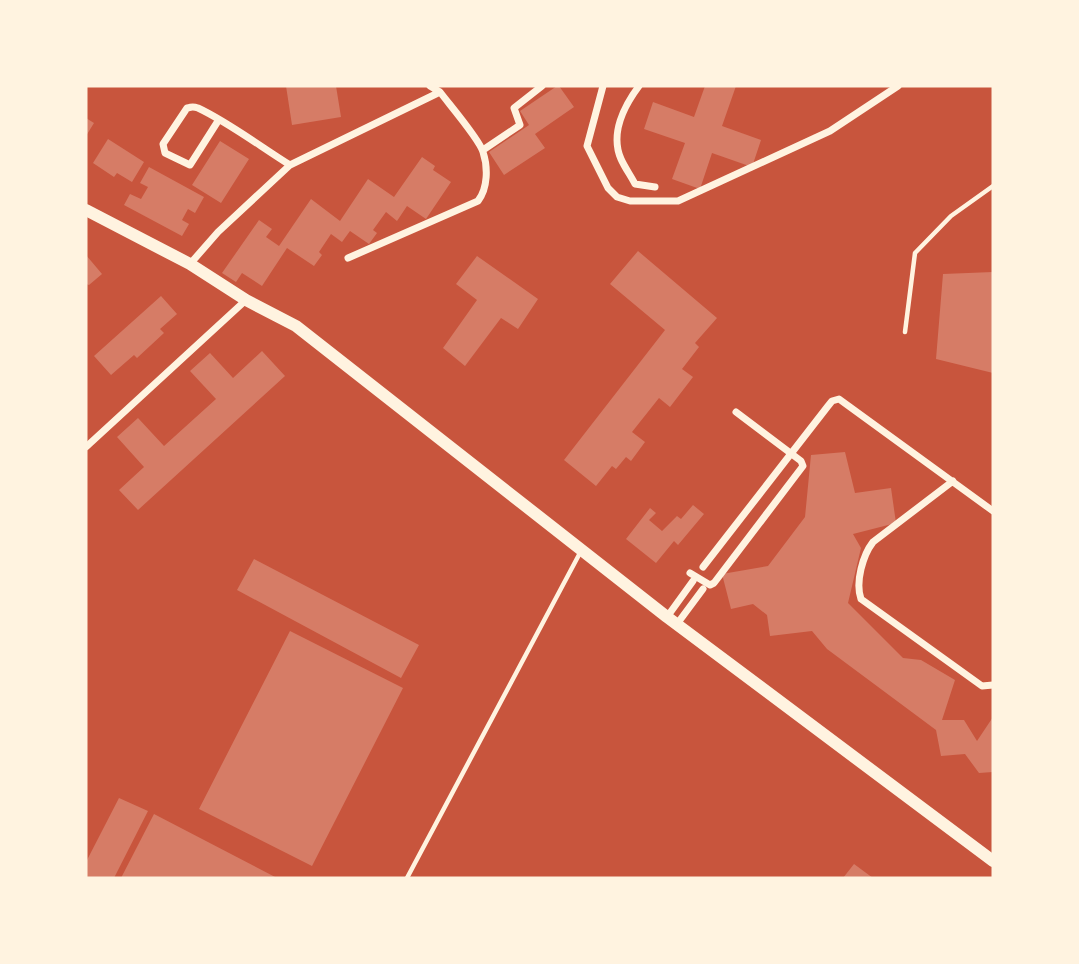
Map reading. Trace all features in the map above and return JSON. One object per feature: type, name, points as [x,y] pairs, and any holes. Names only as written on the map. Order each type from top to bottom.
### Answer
[{"type":"main road","points":[[86,210],[190,264],[246,300],[296,326],[672,621],[993,861]]},
{"type":"street","points":[[348,258],[478,201],[485,187],[483,150],[440,92],[430,86]]},
{"type":"street","points":[[483,150],[520,125],[514,108],[542,86]]},
{"type":"street","points":[[603,86],[587,146],[608,188],[617,197],[631,201],[678,201],[830,131],[898,86]]},
{"type":"street","points":[[639,86],[626,103],[616,138],[620,158],[635,184],[655,187]]},
{"type":"street","points":[[190,264],[218,232],[290,165],[440,92]]},
{"type":"street","points":[[218,121],[190,165],[165,153],[163,144],[187,108],[192,107],[198,108],[290,165]]},
{"type":"street","points":[[86,447],[246,300]]},
{"type":"street","points":[[703,567],[832,401],[839,399],[993,512]]},
{"type":"street","points":[[672,621],[691,577],[710,585],[714,583],[802,470],[801,461],[736,412]]},
{"type":"street","points":[[953,481],[873,542],[865,552],[858,591],[861,599],[982,686],[993,685]]},
{"type":"street","points":[[672,621],[703,589]]},
{"type":"lane","points":[[905,332],[915,253],[951,216],[993,186]]},
{"type":"lane","points":[[407,878],[582,550]]},
{"type":"building","points":[[286,86],[336,86],[341,117],[292,125]]},
{"type":"building","points":[[557,86],[574,107],[535,134],[545,148],[504,175],[489,152],[529,125],[520,111]]},
{"type":"building","points":[[705,86],[736,86],[722,126],[761,140],[752,167],[712,153],[700,189],[672,179],[685,143],[644,129],[653,102],[694,117]]},
{"type":"building","points":[[86,118],[94,123],[86,136]]},
{"type":"building","points":[[108,139],[144,162],[132,182],[117,173],[114,177],[93,163]]},
{"type":"building","points":[[220,141],[249,159],[221,203],[192,185]]},
{"type":"building","points":[[422,157],[435,166],[433,170],[451,182],[426,219],[407,206],[397,221],[386,212],[373,230],[377,233],[369,244],[350,231],[342,242],[331,234],[319,252],[322,255],[314,266],[287,248],[262,286],[242,273],[236,282],[222,273],[259,220],[272,229],[266,237],[279,246],[311,199],[340,221],[368,179],[394,197]]},
{"type":"building","points":[[149,167],[204,197],[195,213],[188,209],[182,220],[189,224],[182,236],[124,205],[130,194],[141,199],[148,187],[140,183]]},
{"type":"building","points":[[638,251],[717,318],[695,343],[699,347],[682,369],[693,377],[670,407],[659,398],[632,432],[645,442],[631,461],[626,457],[616,469],[612,466],[596,486],[564,460],[665,330],[610,284]]},
{"type":"building","points":[[86,255],[102,274],[89,285],[86,284]]},
{"type":"building","points":[[477,256],[538,299],[518,329],[501,318],[465,366],[443,348],[477,300],[456,284]]},
{"type":"building","points":[[993,272],[993,373],[936,359],[943,274]]},
{"type":"building","points":[[161,296],[177,314],[160,329],[164,333],[137,358],[134,355],[111,375],[94,356]]},
{"type":"building","points":[[262,351],[285,376],[138,510],[119,490],[144,467],[117,437],[138,418],[164,446],[216,399],[190,371],[210,353],[233,378]]},
{"type":"building","points":[[845,452],[855,493],[891,488],[896,523],[853,534],[861,548],[848,603],[903,658],[921,660],[955,680],[942,720],[964,720],[977,741],[993,717],[993,772],[979,773],[965,754],[941,756],[936,730],[827,649],[812,631],[770,636],[767,615],[753,604],[731,609],[722,574],[768,566],[805,517],[811,455]]},
{"type":"building","points":[[693,505],[704,514],[678,545],[674,541],[656,563],[626,539],[650,508],[656,513],[649,520],[662,531],[677,516],[681,519]]},
{"type":"building","points":[[254,559],[419,645],[401,678],[237,590]]},
{"type":"building","points":[[290,631],[403,688],[312,866],[199,809]]},
{"type":"building","points":[[119,798],[148,811],[114,878],[86,878],[86,862]]},
{"type":"building","points":[[154,814],[277,878],[121,878]]},
{"type":"building","points":[[854,864],[873,878],[843,878]]}]
